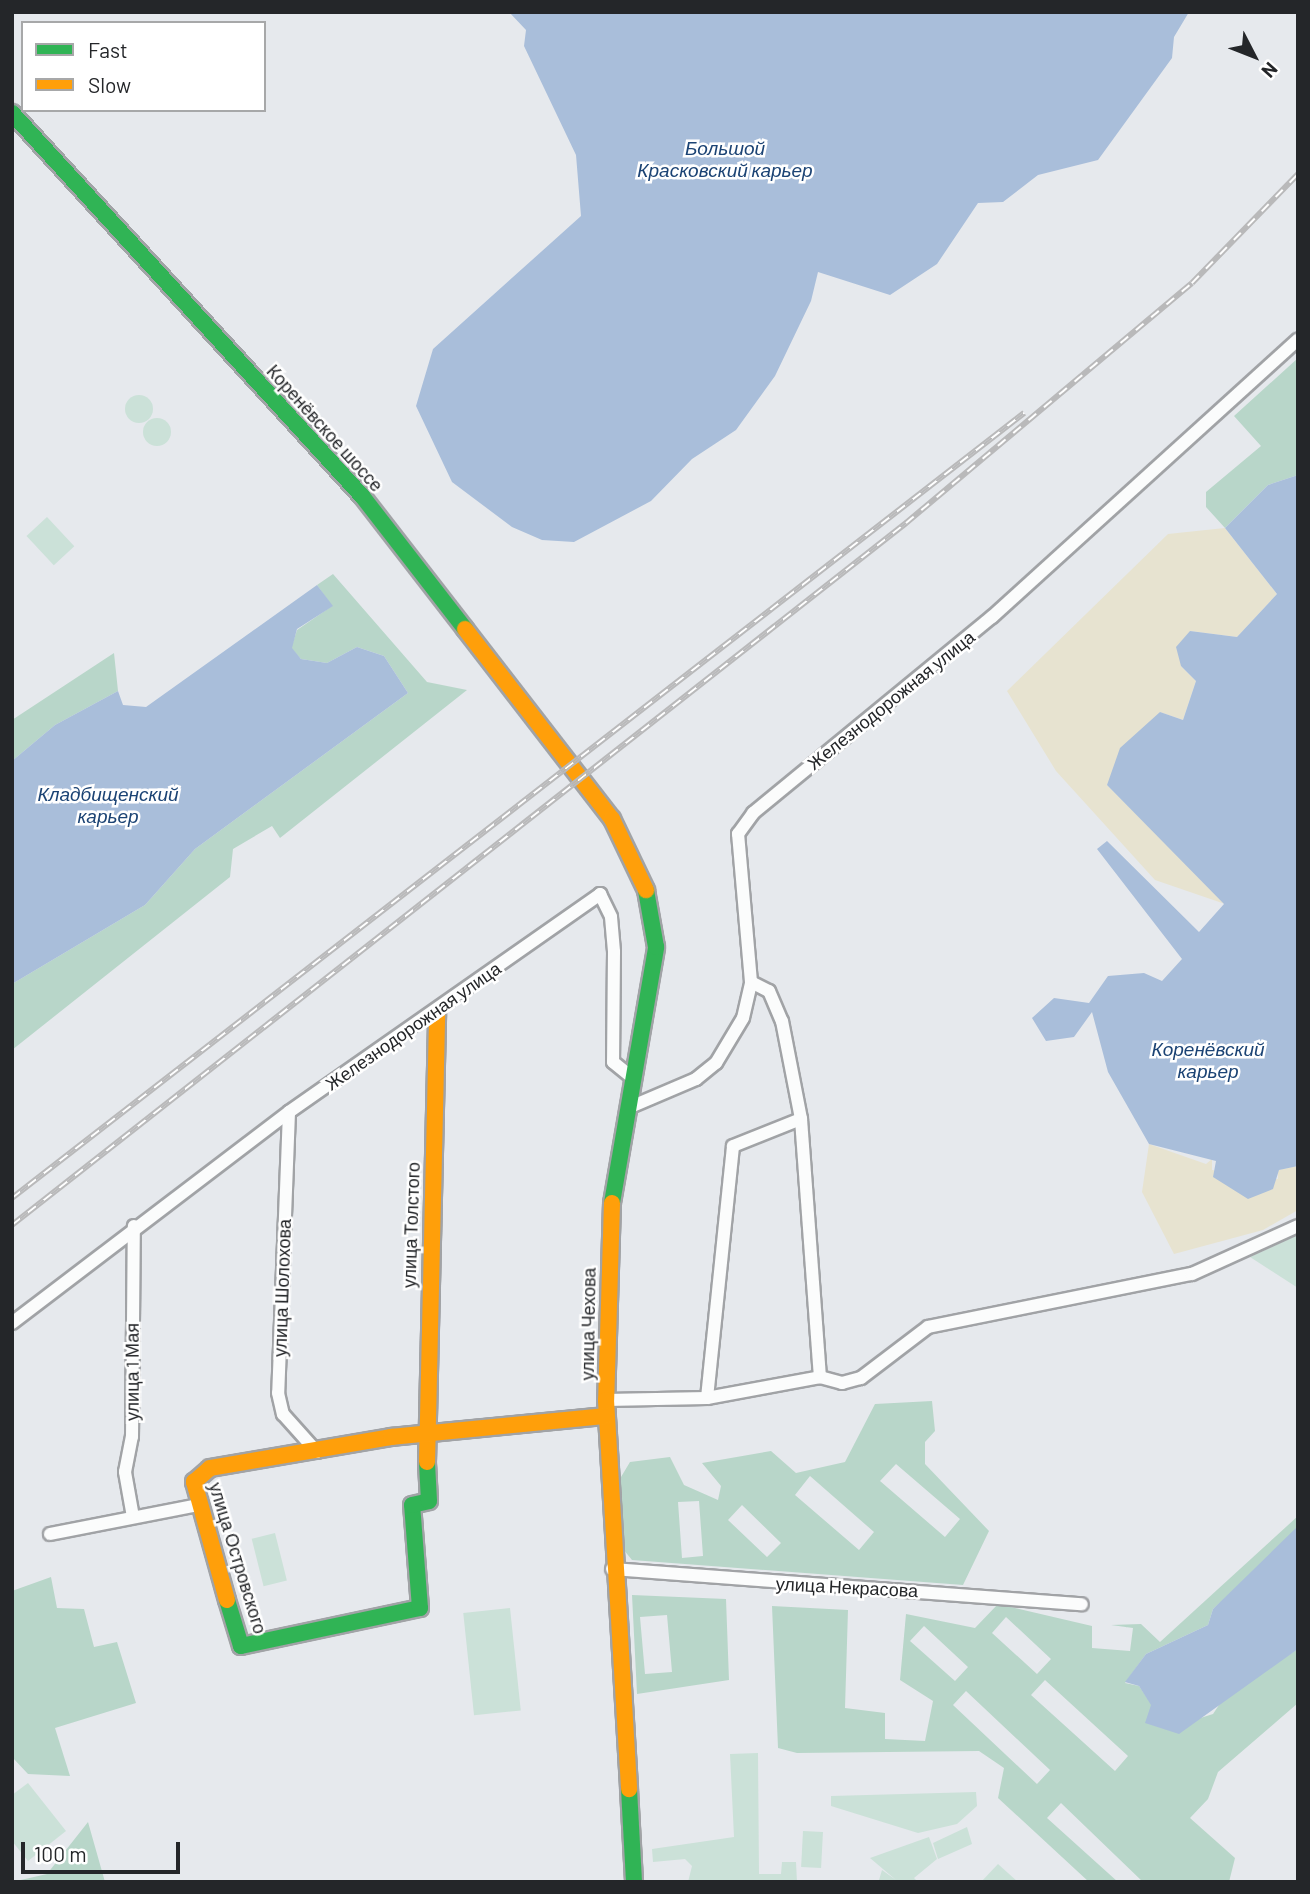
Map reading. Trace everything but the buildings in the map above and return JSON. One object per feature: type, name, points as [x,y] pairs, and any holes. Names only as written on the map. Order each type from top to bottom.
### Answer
[{"type":"main road","name":"Коренёвское шоссе","points":[[12,113],[341,472],[588,787]]},
{"type":"main road","name":"улица Чехова","points":[[588,787],[633,855],[648,895],[656,947],[610,1212],[606,1408],[612,1569],[634,1882]]},
{"type":"main road","name":"улица Толстого","points":[[425,1438],[437,1013]]},
{"type":"main road","name":"улица Островского","points":[[425,1438],[429,1501],[412,1505],[420,1608],[241,1646],[198,1505],[194,1482],[210,1468],[425,1438],[606,1408]]},
{"type":"street","name":"Железнодорожная улица","points":[[628,1108],[675,1093],[716,1063],[743,1018],[751,982],[737,855],[738,834],[753,813],[992,617],[1298,340]]},
{"type":"street","name":"Железнодорожная улица","points":[[12,1323],[134,1226],[289,1112],[437,1013],[600,894],[613,940],[613,1062],[634,1079]]},
{"type":"street","points":[[751,982],[769,991],[782,1021],[801,1119],[820,1377]]},
{"type":"street","name":"улица Шолохова","points":[[289,1112],[278,1393],[283,1414],[317,1452]]},
{"type":"street","points":[[706,1398],[733,1146],[801,1119]]},
{"type":"street","name":"улица 1 Мая","points":[[133,1517],[125,1472],[132,1437],[134,1226]]},
{"type":"street","points":[[606,1408],[706,1398],[820,1377],[842,1382],[861,1378],[928,1327],[1192,1274],[1298,1226]]},
{"type":"street","points":[[50,1534],[198,1505]]},
{"type":"street","name":"улица Некрасова","points":[[612,1569],[1082,1604]]},
{"type":"green space","points":[[1298,358],[1298,475],[1268,485],[1225,528],[1206,507],[1206,492],[1261,446],[1234,416]]},
{"type":"green space","points":[[139,395],[149,399],[153,409],[149,419],[139,423],[129,419],[125,409],[129,399]]},
{"type":"green space","points":[[157,418],[167,422],[171,432],[167,442],[157,446],[147,442],[143,432],[147,422]]},
{"type":"green space","points":[[47,517],[74,546],[54,565],[27,536]]},
{"type":"green space","points":[[333,574],[427,682],[467,690],[280,838],[272,826],[233,849],[230,877],[12,1050],[12,984],[145,905],[195,849],[408,693],[384,656],[357,647],[327,663],[301,659],[291,648],[297,630],[332,606],[317,585]]},
{"type":"green space","points":[[114,653],[118,691],[55,725],[12,761],[12,720]]},
{"type":"green space","points":[[1298,1235],[1298,1288],[1250,1257]]},
{"type":"green space","points":[[932,1401],[935,1431],[925,1442],[925,1464],[989,1531],[963,1585],[632,1560],[614,1538],[618,1482],[630,1462],[670,1457],[684,1485],[718,1500],[721,1486],[702,1463],[771,1451],[796,1473],[845,1462],[875,1404]],"holes":[[[896,1464],[960,1519],[945,1537],[880,1481]],[[810,1476],[874,1532],[859,1550],[795,1495]],[[699,1501],[703,1556],[682,1558],[678,1502]],[[742,1505],[781,1543],[767,1557],[728,1520]]]},
{"type":"green space","points":[[1298,1516],[1298,1526],[1278,1550],[1213,1609],[1208,1625],[1146,1654],[1125,1683],[1139,1686],[1152,1705],[1191,1721],[1213,1714],[1225,1696],[1298,1649],[1298,1703],[1218,1772],[1208,1799],[1190,1818],[1235,1858],[1229,1882],[1143,1882],[1061,1803],[1047,1818],[1118,1882],[1089,1882],[998,1798],[1004,1768],[979,1751],[797,1753],[778,1748],[772,1606],[848,1610],[845,1708],[885,1713],[885,1739],[925,1741],[933,1701],[900,1680],[906,1614],[975,1628],[998,1604],[1092,1626],[1092,1648],[1130,1651],[1133,1628],[1111,1625],[1141,1624],[1160,1642]],"holes":[[[1006,1617],[1051,1659],[1037,1674],[992,1633]],[[924,1626],[968,1667],[955,1681],[910,1641]],[[1045,1680],[1128,1756],[1115,1771],[1031,1695]],[[966,1691],[1050,1770],[1037,1784],[953,1705]]]},
{"type":"green space","points":[[275,1533],[287,1581],[264,1586],[252,1539]]},
{"type":"green space","points":[[51,1577],[57,1608],[84,1609],[94,1647],[117,1642],[136,1703],[55,1728],[70,1776],[28,1774],[12,1757],[12,1591]]},
{"type":"green space","points":[[632,1595],[726,1599],[729,1680],[637,1694]],"holes":[[[667,1615],[672,1672],[645,1674],[640,1617]]]},
{"type":"green space","points":[[510,1608],[521,1710],[474,1715],[463,1613]]},
{"type":"green space","points":[[758,1753],[759,1874],[781,1874],[782,1862],[796,1862],[797,1882],[688,1882],[692,1866],[685,1859],[653,1862],[652,1849],[734,1837],[730,1754]]},
{"type":"green space","points":[[28,1783],[66,1831],[28,1861],[12,1841],[12,1795]]},
{"type":"green space","points":[[976,1792],[977,1806],[957,1824],[918,1833],[831,1806],[831,1796]]},
{"type":"green space","points":[[88,1822],[105,1882],[12,1882],[47,1874]]},
{"type":"green space","points":[[967,1827],[972,1844],[938,1859],[933,1843]]},
{"type":"green space","points":[[803,1831],[823,1832],[821,1868],[801,1867]]},
{"type":"green space","points":[[929,1837],[937,1859],[914,1878],[918,1882],[879,1880],[882,1870],[896,1880],[870,1858]]},
{"type":"green space","points":[[998,1864],[1018,1882],[981,1882]]},
{"type":"sand","points":[[1225,528],[1277,594],[1237,637],[1190,631],[1181,666],[1196,681],[1183,720],[1160,712],[1107,785],[1225,904],[1155,880],[1056,771],[1007,691],[1168,534]]},
{"type":"sand","points":[[1149,1144],[1206,1164],[1212,1159],[1212,1170],[1278,1179],[1278,1170],[1298,1166],[1298,1210],[1263,1230],[1174,1254],[1142,1192]]},
{"type":"water","name":"Большой Красковский карьер","points":[[509,12],[1189,12],[1174,37],[1172,58],[1098,160],[1038,175],[1003,202],[978,203],[937,264],[890,295],[818,272],[811,301],[775,376],[736,430],[692,459],[651,501],[574,542],[542,540],[512,527],[452,482],[416,406],[433,349],[581,216],[576,155],[524,46],[526,30]]},
{"type":"water","name":"Коренёвский карьер","points":[[1298,475],[1298,1166],[1279,1170],[1273,1189],[1248,1199],[1213,1177],[1216,1161],[1149,1144],[1108,1072],[1092,1012],[1074,1037],[1046,1041],[1032,1018],[1054,998],[1089,1003],[1108,976],[1144,973],[1162,981],[1182,959],[1097,849],[1107,841],[1199,932],[1224,904],[1107,785],[1120,748],[1160,712],[1183,720],[1196,681],[1181,666],[1176,647],[1190,631],[1237,637],[1277,594],[1225,528],[1268,485]]},
{"type":"water","name":"Кладбищенский карьер","points":[[317,585],[333,606],[297,629],[292,648],[301,659],[327,663],[357,647],[384,656],[408,693],[195,849],[145,905],[12,984],[12,761],[55,725],[118,691],[123,705],[146,707]]},
{"type":"water","points":[[1298,1526],[1298,1649],[1179,1734],[1145,1723],[1151,1705],[1139,1686],[1125,1682],[1146,1654],[1208,1625],[1213,1609]]},
{"type":"railway","points":[[12,1225],[906,523],[1192,283],[1298,174]]},
{"type":"railway","points":[[12,1198],[1024,413]]},
{"type":"traffic: fast","points":[[12,113],[362,496],[465,629]]},
{"type":"traffic: fast","points":[[612,1203],[656,947],[646,890]]},
{"type":"traffic: fast","points":[[227,1600],[241,1646],[420,1608],[412,1505],[429,1501],[427,1462]]},
{"type":"traffic: fast","points":[[629,1789],[634,1882]]},
{"type":"traffic: slow","points":[[465,629],[612,819],[646,890]]},
{"type":"traffic: slow","points":[[427,1462],[437,1013]]},
{"type":"traffic: slow","points":[[612,1203],[606,1400],[629,1789]]},
{"type":"traffic: slow","points":[[227,1600],[194,1482],[210,1468],[391,1437],[606,1416]]}]
